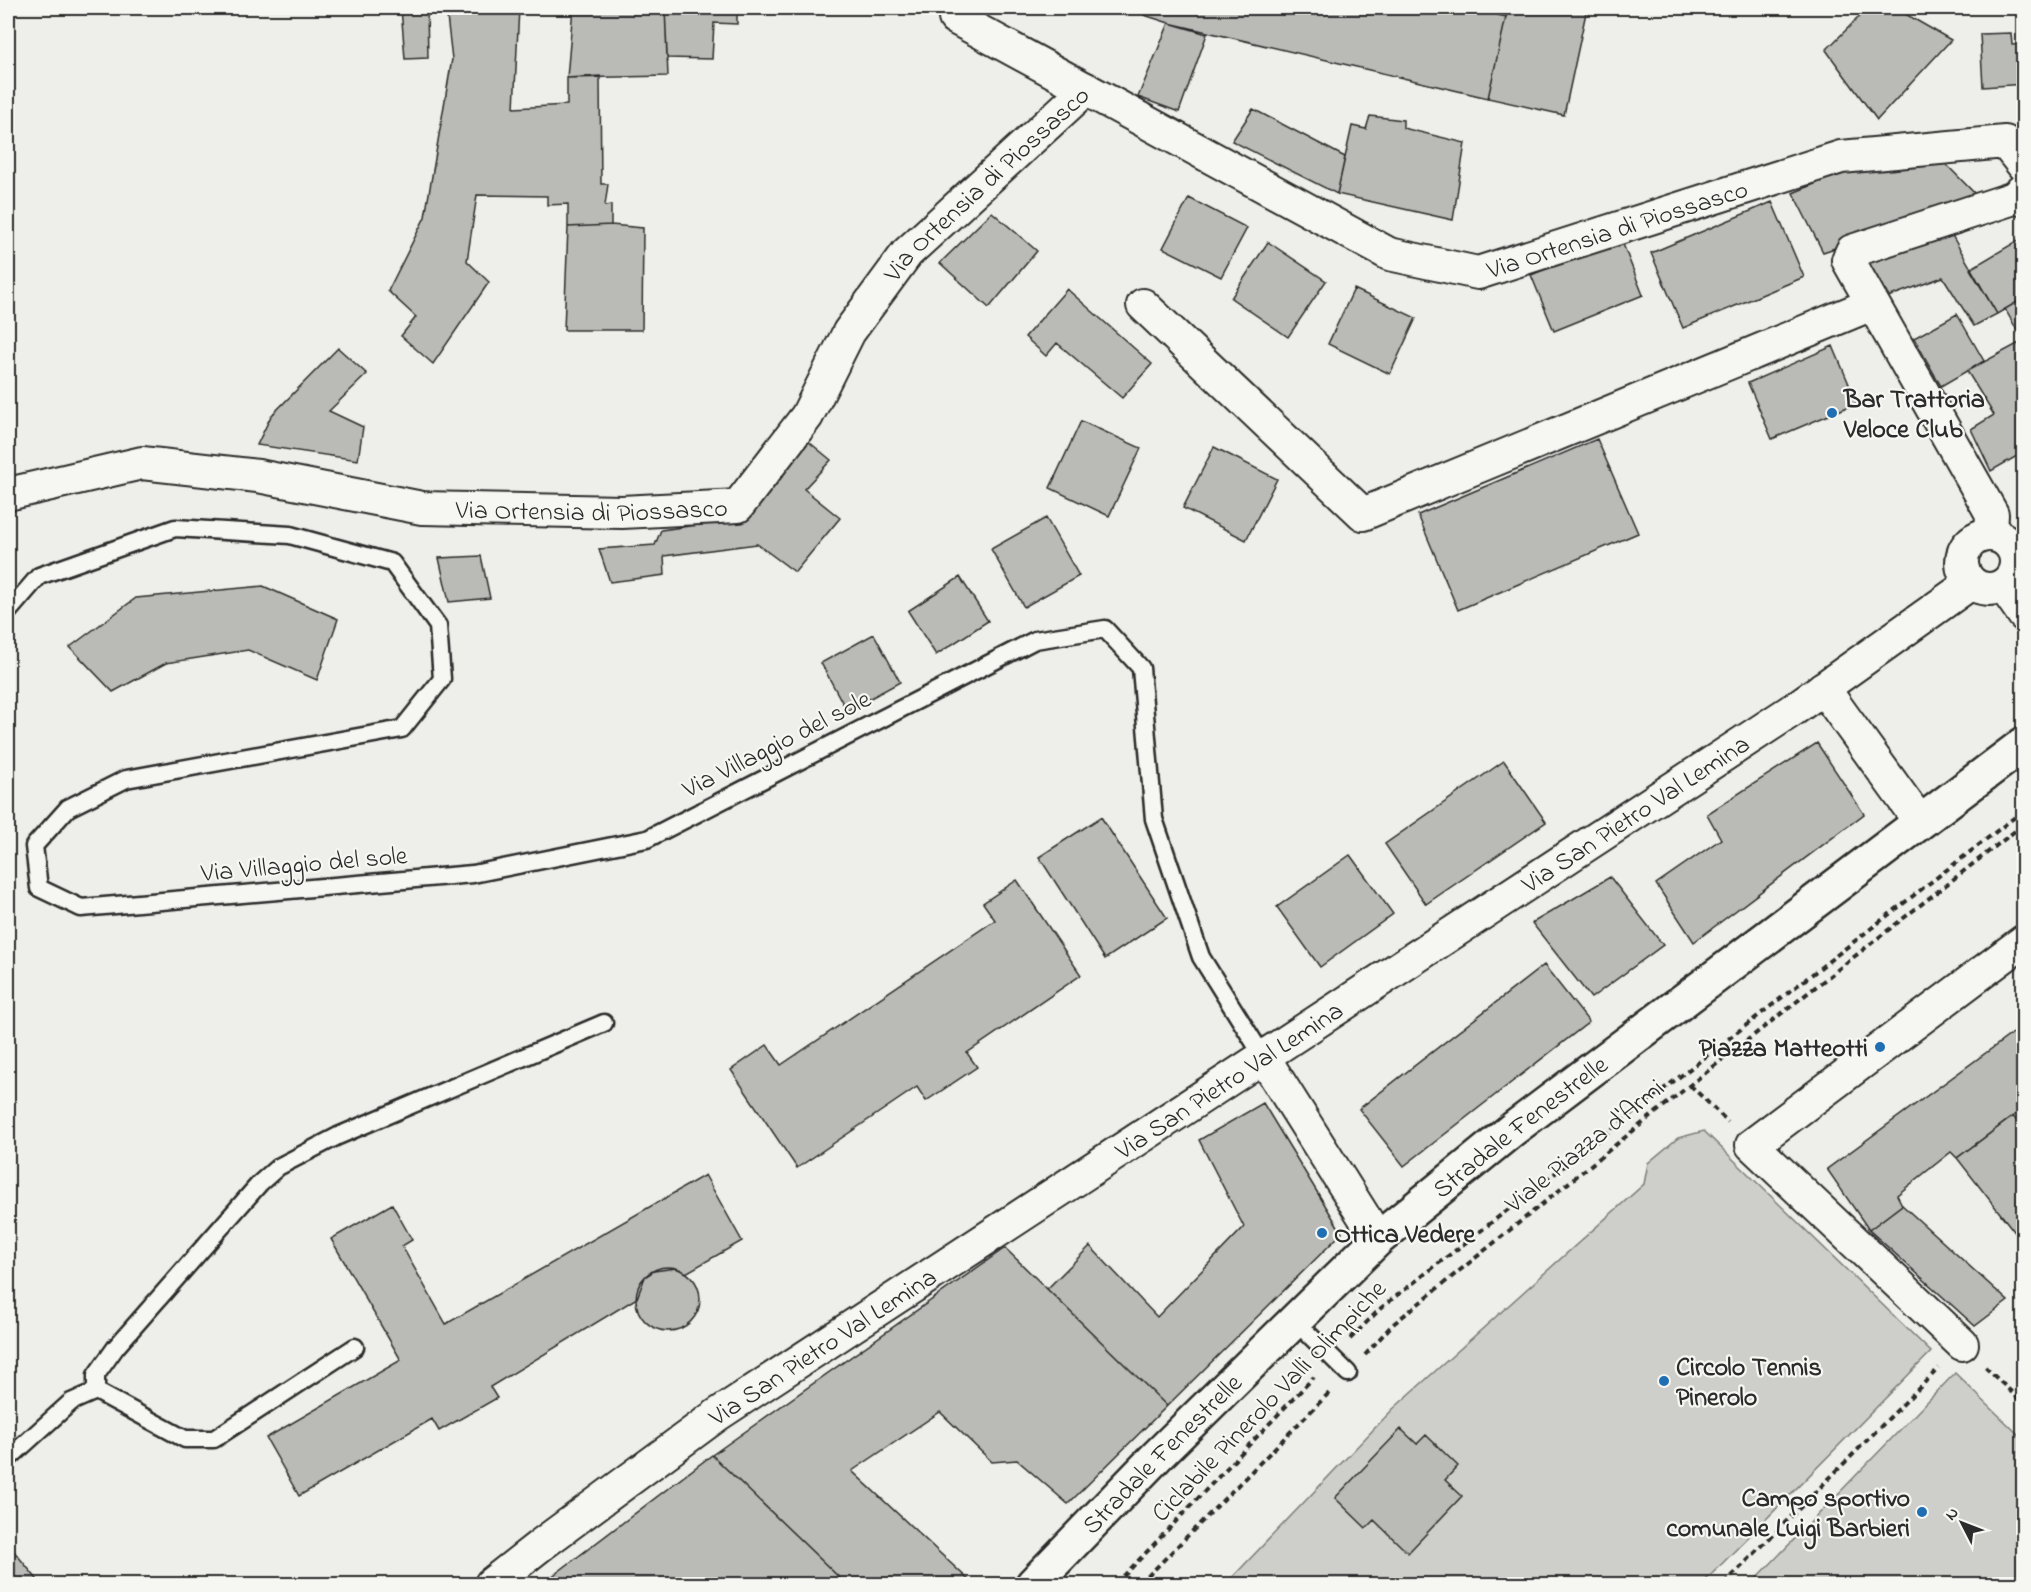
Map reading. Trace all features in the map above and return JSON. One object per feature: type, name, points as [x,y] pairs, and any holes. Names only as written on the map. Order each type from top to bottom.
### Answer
[{"type":"main road","name":"Stradale Fenestrelle","points":[[1033,1584],[1294,1320],[1378,1239],[1513,1129],[2024,744]]},
{"type":"street","points":[[956,8],[955,18],[1086,89]]},
{"type":"street","name":"Via Ortensia di Piossasco","points":[[8,494],[142,463],[258,476],[422,508],[622,512],[738,507],[807,416],[849,332],[907,253],[1086,89],[1389,254],[1478,273],[1841,157],[2017,145]]},
{"type":"street","points":[[2009,536],[1974,538],[1963,552],[1962,568],[1971,583],[1986,589],[2003,585],[2009,580],[2016,563],[2009,536],[1992,514],[1848,260],[1852,250],[2014,198],[2024,189]]},
{"type":"street","points":[[1143,305],[1363,514],[1872,304]]},
{"type":"street","name":"Via San Pietro Val Lemina","points":[[491,1584],[717,1415],[1264,1058],[1823,688],[1971,583]]},
{"type":"street","points":[[2003,585],[2024,615]]},
{"type":"street","points":[[1823,688],[1920,822]]},
{"type":"street","points":[[1962,1344],[1752,1145],[2024,941]]},
{"type":"street","points":[[1264,1058],[1378,1239]]},
{"type":"lane","name":"Via Villaggio del sole","points":[[8,612],[39,576],[175,528],[290,535],[392,563],[438,626],[442,679],[402,729],[126,779],[68,808],[34,846],[39,888],[81,908],[473,874],[647,839],[1035,640],[1105,629],[1141,668],[1154,819],[1200,957],[1264,1058]]},
{"type":"lane","points":[[96,1391],[96,1375],[116,1347],[260,1183],[278,1167],[338,1136],[604,1023]]},
{"type":"lane","points":[[1294,1320],[1348,1373]]},
{"type":"lane","points":[[96,1391],[185,1439],[214,1438],[355,1347]]},
{"type":"lane","points":[[8,1459],[71,1402],[96,1391]]},
{"type":"path","name":"Ciclabile Pinerolo Valli Olimpiche","points":[[1116,1584],[1381,1308],[2024,810]]},
{"type":"path","name":"Viale Piazza d'Armi","points":[[1140,1584],[1348,1373],[1392,1325],[1690,1085],[2024,824]]},
{"type":"path","points":[[1690,1085],[1752,1145]]},
{"type":"path","points":[[1724,1584],[1962,1344],[2024,1404]]},
{"type":"shaded area","name":"Circolo Tennis Pinerolo","points":[[1704,1131],[1931,1352],[1702,1584],[1226,1584],[1393,1409],[1644,1184],[1648,1163],[1678,1138]]},
{"type":"shaded area","name":"Campo sportivo comunale Luigi Barbieri","points":[[1955,1373],[2023,1439],[2023,1584],[1751,1584]]},
{"type":"building","points":[[401,8],[427,8],[428,58],[405,59]]},
{"type":"building","points":[[446,8],[519,8],[514,108],[567,105],[567,78],[600,76],[601,184],[608,184],[605,206],[611,205],[611,225],[568,227],[568,204],[547,205],[547,196],[477,195],[467,261],[489,282],[433,364],[401,336],[416,317],[388,291],[425,217],[452,59]]},
{"type":"building","points":[[573,8],[665,8],[668,76],[567,78]]},
{"type":"building","points":[[665,8],[737,8],[737,24],[714,23],[712,59],[667,58]]},
{"type":"building","points":[[1146,8],[1470,8],[1506,17],[1488,98],[1169,23],[1144,15]]},
{"type":"building","points":[[1508,8],[1587,8],[1564,115],[1488,98]]},
{"type":"building","points":[[1868,8],[1895,8],[1951,40],[1877,120],[1826,50]]},
{"type":"building","points":[[1169,23],[1207,34],[1179,112],[1138,97]]},
{"type":"building","points":[[2011,33],[2012,45],[2024,44],[2024,84],[1983,87],[1980,34]]},
{"type":"building","points":[[1253,109],[1345,157],[1337,194],[1232,141]]},
{"type":"building","points":[[1370,116],[1403,120],[1403,128],[1465,143],[1453,220],[1337,194],[1352,126],[1366,129]]},
{"type":"building","points":[[1877,158],[1941,159],[1980,199],[1823,252],[1793,193]]},
{"type":"building","points":[[1189,198],[1247,228],[1221,277],[1163,248]]},
{"type":"building","points":[[1772,202],[1804,277],[1683,328],[1651,253]]},
{"type":"building","points":[[992,212],[1037,251],[989,308],[940,263]]},
{"type":"building","points":[[611,225],[643,228],[642,330],[564,330],[568,227]]},
{"type":"building","points":[[1946,225],[1997,314],[1974,326],[1943,277],[1885,298],[1859,256]]},
{"type":"building","points":[[2024,237],[2024,298],[1997,314],[1970,269]]},
{"type":"building","points":[[1621,239],[1643,295],[1554,331],[1531,275]]},
{"type":"building","points":[[1268,242],[1326,281],[1288,337],[1231,298]]},
{"type":"building","points":[[1067,289],[1152,364],[1122,398],[1057,343],[1046,356],[1025,337]]},
{"type":"building","points":[[1354,289],[1416,318],[1390,374],[1328,344]]},
{"type":"building","points":[[2024,298],[2024,342],[2005,309]]},
{"type":"building","points":[[1957,314],[1984,361],[1941,386],[1914,338]]},
{"type":"building","points":[[2023,341],[2024,452],[1991,471],[1971,429],[1994,415],[1967,371]]},
{"type":"building","points":[[1833,346],[1857,403],[1772,439],[1748,383]]},
{"type":"building","points":[[338,348],[367,374],[329,411],[363,427],[358,460],[257,445],[271,416]]},
{"type":"building","points":[[1081,421],[1141,448],[1109,516],[1050,488]]},
{"type":"building","points":[[1597,439],[1638,533],[1458,610],[1418,515]]},
{"type":"building","points":[[809,442],[831,460],[804,489],[840,518],[795,572],[757,544],[664,556],[665,575],[610,582],[599,549],[655,545],[661,530],[740,519]]},
{"type":"building","points":[[1214,447],[1277,479],[1246,540],[1183,508]]},
{"type":"building","points":[[1046,518],[1079,576],[1024,607],[991,549]]},
{"type":"building","points":[[481,556],[490,598],[449,602],[439,558]]},
{"type":"building","points":[[960,577],[988,621],[936,655],[908,611]]},
{"type":"building","points":[[263,586],[338,619],[317,680],[248,650],[166,663],[113,692],[70,647],[136,598]]},
{"type":"building","points":[[874,634],[900,682],[847,711],[821,663]]},
{"type":"building","points":[[1817,743],[1864,814],[1694,942],[1656,884],[1721,839],[1707,814]]},
{"type":"building","points":[[1504,761],[1546,822],[1426,904],[1385,844]]},
{"type":"building","points":[[1101,817],[1167,918],[1105,959],[1039,857]]},
{"type":"building","points":[[1350,855],[1393,914],[1320,967],[1277,907]]},
{"type":"building","points":[[1610,877],[1663,945],[1591,998],[1532,923]]},
{"type":"building","points":[[1017,880],[1081,975],[967,1053],[977,1067],[926,1101],[917,1087],[797,1168],[731,1070],[767,1045],[781,1065],[995,920],[983,903]]},
{"type":"building","points":[[1544,965],[1589,1022],[1404,1166],[1359,1109]]},
{"type":"building","points":[[2024,1025],[2024,1108],[1957,1158],[1951,1152],[1897,1195],[1902,1205],[1869,1230],[1827,1169]]},
{"type":"building","points":[[1263,1103],[1342,1233],[1167,1406],[1047,1289],[1090,1246],[1157,1317],[1244,1227],[1199,1140]]},
{"type":"building","points":[[2013,1116],[2024,1131],[2024,1244],[1957,1158]]},
{"type":"building","points":[[705,1175],[742,1241],[686,1273],[676,1268],[654,1271],[645,1277],[637,1298],[490,1387],[497,1398],[439,1431],[432,1419],[299,1496],[266,1438],[401,1360],[331,1239],[392,1204],[412,1240],[402,1246],[446,1324]]},
{"type":"building","points":[[1902,1205],[2008,1301],[1975,1326],[1869,1230]]},
{"type":"building","points":[[1005,1248],[1167,1406],[1068,1504],[1017,1460],[992,1462],[940,1412],[852,1471],[973,1584],[846,1584],[712,1455]]},
{"type":"building","points":[[668,1267],[686,1273],[694,1281],[700,1299],[694,1317],[686,1325],[668,1331],[650,1325],[642,1317],[636,1299],[642,1281],[650,1273]]},
{"type":"building","points":[[1401,1429],[1417,1444],[1426,1435],[1458,1466],[1445,1480],[1462,1496],[1408,1553],[1374,1520],[1366,1528],[1335,1498]]},
{"type":"building","points":[[712,1455],[846,1584],[542,1584]]},
{"type":"building","points":[[8,1544],[41,1584],[8,1584]]},
{"type":"place","name":"Bar Trattoria Veloce Club","points":[[1832,413]]},
{"type":"place","name":"Piazza Matteotti","points":[[1880,1047]]},
{"type":"place","name":"Ottica Vedere","points":[[1322,1233]]},
{"type":"place","name":"Circolo Tennis Pinerolo","points":[[1664,1381]]},
{"type":"place","name":"Campo sportivo comunale Luigi Barbieri","points":[[1922,1512]]}]
